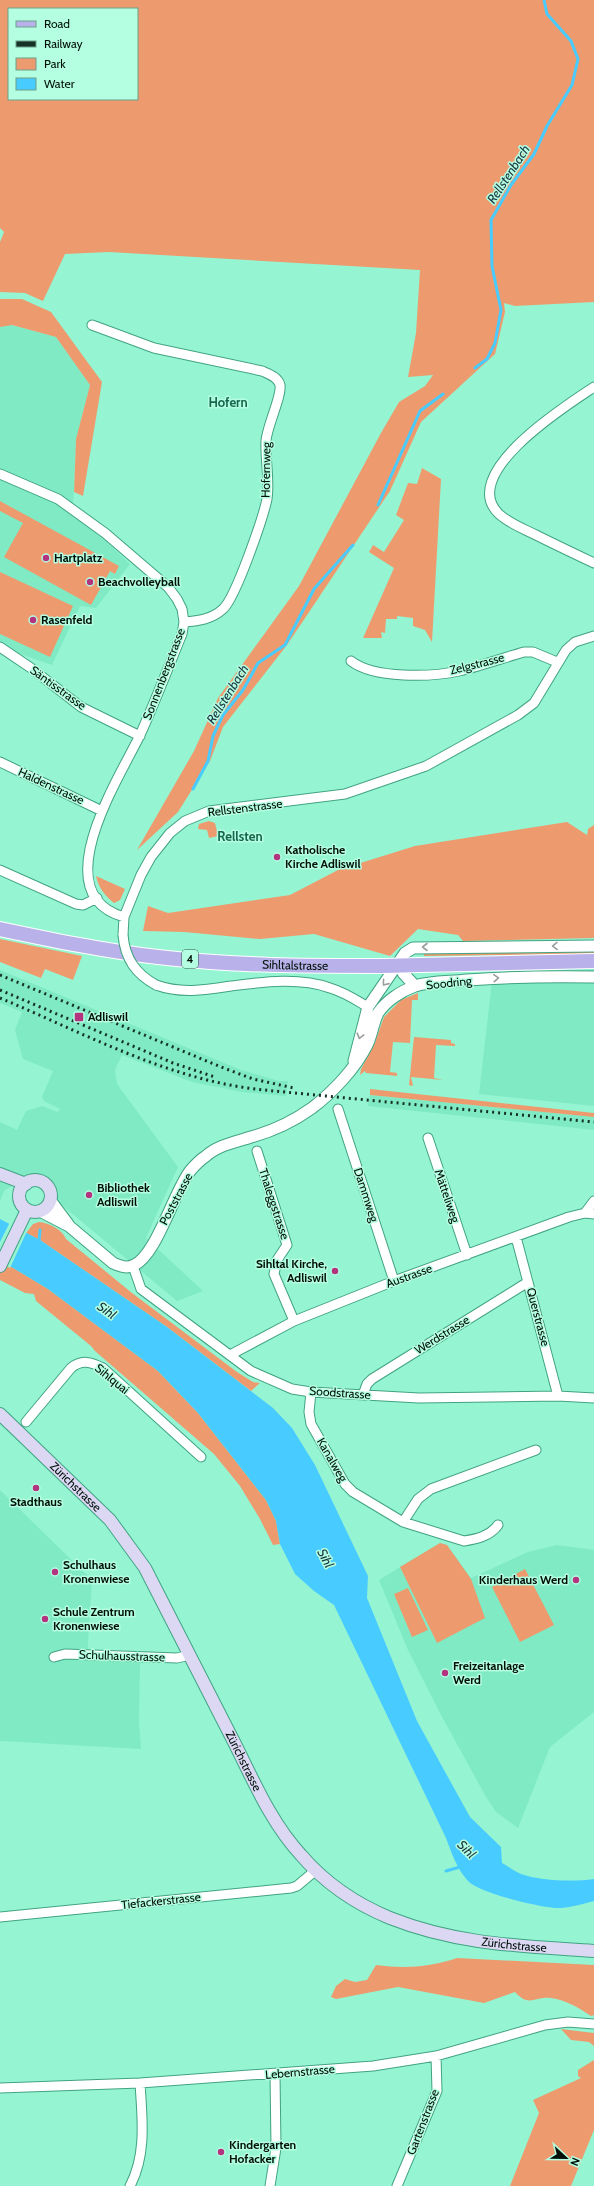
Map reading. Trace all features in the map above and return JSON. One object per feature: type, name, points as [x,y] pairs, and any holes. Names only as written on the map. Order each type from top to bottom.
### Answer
[{"type":"main road","name":"Sihltalstrasse","points":[[0,929],[72,945],[159,957],[304,966],[383,966],[594,961]]},
{"type":"main road","points":[[0,1174],[22,1188]]},
{"type":"main road","points":[[0,1178],[22,1188]]},
{"type":"main road","points":[[0,1266],[25,1215],[20,1202],[22,1188],[34,1180],[44,1183],[50,1193],[50,1200],[47,1207],[40,1211],[25,1215]]},
{"type":"main road","name":"Zürichstrasse","points":[[0,1414],[110,1520],[124,1536],[145,1568],[268,1808],[292,1845],[331,1884],[358,1902],[390,1918],[411,1925],[487,1943],[593,1948]]},
{"type":"street","name":"Hofernweg","points":[[92,325],[154,348],[262,371],[276,379],[280,385],[278,398],[271,416],[266,440],[267,500],[235,593],[223,609],[213,616],[202,620],[184,622]]},
{"type":"street","points":[[594,387],[549,418],[512,451],[497,469],[491,484],[490,494],[493,505],[499,514],[512,523],[594,563]]},
{"type":"street","name":"Sonnenbergstrasse","points":[[0,474],[58,499],[105,533],[168,587],[177,599],[184,622],[182,634],[140,736],[102,811],[88,855],[88,872],[97,898],[106,908],[124,917]]},
{"type":"street","points":[[557,662],[570,645],[594,636]]},
{"type":"street","name":"Säntisstrasse","points":[[0,647],[31,668],[82,707],[140,736]]},
{"type":"street","name":"Zelgstrasse","points":[[351,661],[362,668],[398,674],[458,671],[524,652],[533,652],[557,662]]},
{"type":"street","name":"Rellstenstrasse","points":[[368,1007],[332,988],[308,983],[252,984],[192,991],[173,990],[156,985],[145,979],[132,965],[126,954],[122,936],[124,917],[141,875],[151,857],[170,833],[185,821],[210,811],[345,794],[426,766],[518,715],[534,703],[542,694],[557,662]]},
{"type":"street","name":"Haldenstrasse","points":[[0,762],[102,811]]},
{"type":"street","points":[[0,870],[76,904],[83,905],[97,898]]},
{"type":"street","points":[[401,959],[405,953],[419,947],[594,946]]},
{"type":"street","name":"Soodring","points":[[401,959],[403,973],[416,986],[504,978],[594,977]]},
{"type":"street","name":"Poststrasse","points":[[353,1065],[368,1007],[401,959]]},
{"type":"street","name":"Poststrasse","points":[[133,1266],[143,1258],[153,1244],[181,1187],[190,1171],[198,1162],[208,1154],[226,1145],[270,1131],[301,1115],[336,1087],[367,1044],[379,1013],[389,1001],[416,986]]},
{"type":"street","points":[[368,1007],[379,1013]]},
{"type":"street","name":"Dammweg","points":[[338,1109],[394,1281]]},
{"type":"street","name":"Mätteliweg","points":[[428,1138],[467,1255]]},
{"type":"street","name":"Thaleggstrasse","points":[[256,1151],[288,1245],[277,1260],[274,1274],[294,1321]]},
{"type":"street","points":[[50,1200],[69,1226]]},
{"type":"street","points":[[590,1213],[594,1202]]},
{"type":"street","points":[[40,1211],[69,1226],[113,1263],[121,1266],[133,1266]]},
{"type":"street","name":"Austrasse","points":[[230,1355],[294,1321],[394,1281],[569,1217],[590,1213]]},
{"type":"street","name":"Querstrasse","points":[[516,1237],[558,1396]]},
{"type":"street","name":"Soodstrasse","points":[[133,1266],[141,1289],[261,1376],[292,1389],[311,1392],[363,1395],[449,1398],[558,1396],[594,1398]]},
{"type":"street","name":"Werdstrasse","points":[[363,1395],[367,1384],[372,1379],[528,1282]]},
{"type":"street","name":"Sihlquai","points":[[26,1422],[71,1368],[79,1363],[87,1362],[103,1368],[201,1457]]},
{"type":"street","name":"Kanalweg","points":[[311,1392],[309,1412],[311,1424],[345,1484],[353,1492],[403,1522],[464,1541],[475,1540],[489,1534],[498,1525]]},
{"type":"street","points":[[403,1522],[418,1499],[431,1489],[536,1450]]},
{"type":"street","name":"Schulhausstrasse","points":[[54,1657],[65,1654],[177,1658],[190,1655]]},
{"type":"street","name":"Tiefackerstrasse","points":[[0,1917],[291,1888],[297,1886],[316,1870]]},
{"type":"street","name":"Lebernstrasse","points":[[0,2088],[140,2083],[373,2066],[436,2056],[545,2025],[573,2022],[594,2024]]},
{"type":"street","name":"Gartenstrasse","points":[[397,2186],[436,2091],[436,2056]]},
{"type":"street","points":[[270,2186],[276,2148],[275,2074]]},
{"type":"street","points":[[130,2186],[140,2159],[143,2128],[140,2083]]},
{"type":"shaded area","points":[[11,325],[56,337],[90,385],[76,439],[73,510],[130,564],[96,608],[80,606],[52,665],[0,647],[0,327]]},
{"type":"shaded area","points":[[594,965],[594,1106],[479,1094],[492,981]]},
{"type":"shaded area","points":[[0,970],[241,1070],[279,1081],[288,1081],[286,1096],[242,1092],[192,1082],[122,1055],[115,1070],[117,1084],[178,1167],[146,1238],[203,1291],[177,1301],[27,1176],[4,1191],[0,1201],[0,1122],[17,1130],[26,1111],[42,1106],[58,1112],[60,1109],[44,1101],[42,1097],[53,1071],[23,1059],[15,1030],[22,1012],[0,1003]]},
{"type":"shaded area","points":[[370,1095],[594,1117],[594,1130],[368,1106]]},
{"type":"shaded area","name":"Schule Zentrum Kronenwiese","points":[[0,1490],[92,1580],[87,1658],[140,1661],[139,1722],[141,1749],[0,1741]]},
{"type":"shaded area","points":[[440,1543],[447,1545],[471,1578],[528,1552],[557,1545],[594,1550],[594,1712],[550,1747],[518,1828],[496,1812],[486,1797],[441,1715],[408,1650],[379,1580]]},
{"type":"green space","points":[[0,0],[594,0],[594,302],[515,306],[504,303],[505,312],[495,354],[421,422],[390,491],[287,645],[223,727],[210,761],[178,812],[137,850],[194,751],[218,698],[299,586],[399,402],[425,386],[433,375],[408,377],[416,333],[420,270],[109,252],[65,254],[43,301],[25,293],[0,292],[0,242],[4,232],[0,228]]},
{"type":"green space","points":[[0,299],[22,299],[51,312],[102,382],[83,496],[74,492],[76,439],[90,385],[56,337],[12,325],[0,327]]},
{"type":"green space","points":[[422,468],[441,479],[432,642],[425,630],[413,626],[413,618],[397,616],[397,619],[386,619],[385,633],[381,632],[382,638],[363,638],[394,568],[369,552],[373,545],[384,552],[404,520],[396,515],[408,483],[417,484]]},
{"type":"green space","points":[[0,501],[119,566],[115,574],[110,571],[91,605],[4,557],[23,523],[0,511]]},
{"type":"green space","name":"Rasenfeld","points":[[0,572],[73,606],[50,657],[0,634]]},
{"type":"green space","points":[[209,821],[215,823],[218,836],[209,838],[207,830],[198,829],[199,824]]},
{"type":"green space","points":[[567,822],[587,835],[588,829],[594,825],[594,938],[463,941],[458,935],[418,929],[390,956],[314,934],[260,939],[184,932],[143,931],[148,906],[168,913],[290,895],[338,870],[415,846]]},
{"type":"green space","points":[[96,876],[125,889],[120,900],[114,903],[107,897],[100,888]]},
{"type":"green space","points":[[0,939],[82,956],[73,980],[45,969],[41,978],[0,962]]},
{"type":"green space","points":[[594,950],[594,954],[424,956],[424,953]]},
{"type":"green space","points":[[418,993],[418,1000],[412,1000],[410,1043],[393,1042],[390,1072],[397,1073],[397,1076],[366,1073],[365,1071],[360,1075],[361,1069],[374,1045],[384,1017],[401,1000]]},
{"type":"green space","points":[[414,1037],[451,1040],[451,1043],[455,1044],[455,1046],[436,1045],[434,1078],[443,1080],[411,1077],[413,1086],[409,1085]]},
{"type":"green space","points":[[370,1089],[594,1113],[594,1117],[370,1095]]},
{"type":"green space","points":[[39,1222],[51,1225],[58,1229],[62,1232],[66,1239],[132,1293],[237,1372],[253,1382],[260,1383],[251,1391],[167,1327],[40,1240],[26,1233],[33,1224]]},
{"type":"green space","points":[[0,1260],[48,1289],[158,1371],[198,1413],[266,1500],[276,1521],[280,1544],[273,1545],[260,1519],[240,1486],[214,1454],[91,1346],[36,1301],[34,1294],[25,1293],[0,1280]]},
{"type":"green space","points":[[440,1543],[447,1545],[471,1579],[485,1618],[437,1643],[400,1567]]},
{"type":"green space","points":[[525,1569],[554,1625],[520,1642],[492,1587]]},
{"type":"green space","points":[[408,1588],[428,1630],[412,1637],[394,1594]]},
{"type":"green space","points":[[457,1958],[594,1965],[594,2015],[591,2016],[567,2002],[551,1998],[528,2000],[520,1997],[515,1992],[484,2003],[398,1987],[336,1999],[331,1997],[336,1986],[345,1979],[355,1982],[367,1980],[376,1965],[407,1967],[427,1965]]},
{"type":"green space","points":[[561,2029],[594,2033],[594,2046],[589,2042],[571,2040]]},
{"type":"green space","points":[[594,2060],[594,2130],[571,2186],[510,2186],[539,2113],[533,2100],[581,2078],[578,2076],[578,2070]]},
{"type":"water","name":"Sihl","points":[[0,1219],[40,1240],[167,1327],[273,1408],[292,1428],[315,1465],[368,1576],[367,1598],[417,1721],[470,1817],[501,1847],[502,1863],[519,1873],[538,1878],[568,1881],[594,1879],[594,1901],[573,1906],[553,1908],[498,1895],[474,1886],[468,1881],[455,1861],[446,1838],[334,1605],[314,1591],[295,1574],[280,1544],[276,1521],[266,1500],[198,1413],[158,1371],[48,1289],[0,1260]]},
{"type":"pier","points":[[10,1222],[27,1231],[10,1268],[0,1262],[0,1242]]},
{"type":"waterway","name":"Rellstenbach","points":[[475,368],[487,359],[495,343],[501,310],[492,266],[491,220],[511,185],[534,154],[547,126],[572,85],[578,59],[571,41],[547,14],[544,0]]},
{"type":"waterway","name":"Rellstenbach","points":[[378,505],[420,411],[443,394]]},
{"type":"waterway","name":"Rellstenbach","points":[[193,789],[208,761],[213,736],[223,715],[243,690],[258,663],[285,645],[314,589],[353,545]]},
{"type":"waterway","name":"Rellstenbach","points":[[39,1242],[40,1230]]},
{"type":"waterway","points":[[446,1871],[460,1867]]},
{"type":"railway","points":[[0,975],[221,1067],[253,1079],[294,1088]]},
{"type":"railway","points":[[0,990],[173,1063],[215,1077]]},
{"type":"railway","points":[[0,998],[129,1054],[196,1077],[229,1085],[264,1090],[594,1122]]},
{"type":"place","name":"Hartplatz","points":[[46,558]]},
{"type":"place","name":"Beachvolleyball","points":[[90,582]]},
{"type":"place","name":"Rasenfeld","points":[[33,620]]},
{"type":"place","name":"Katholische Kirche Adliswil","points":[[277,857]]},
{"type":"place","name":"Adliswil","points":[[79,1017]]},
{"type":"place","name":"Bibliothek Adliswil","points":[[89,1195]]},
{"type":"place","name":"Sihltal Kirche, Adliswil","points":[[335,1271]]},
{"type":"place","name":"Stadthaus","points":[[36,1488]]},
{"type":"place","name":"Schulhaus Kronenwiese","points":[[55,1572]]},
{"type":"place","name":"Kinderhaus Werd","points":[[576,1580]]},
{"type":"place","name":"Schule Zentrum Kronenwiese","points":[[45,1619]]},
{"type":"place","name":"Freizeitanlage Werd","points":[[445,1673]]},
{"type":"place","name":"Kindergarten Hofacker","points":[[221,2152]]},
{"type":"district","name":"Hofern","points":[[228,402]]},
{"type":"district","name":"Rellsten","points":[[240,836]]}]
